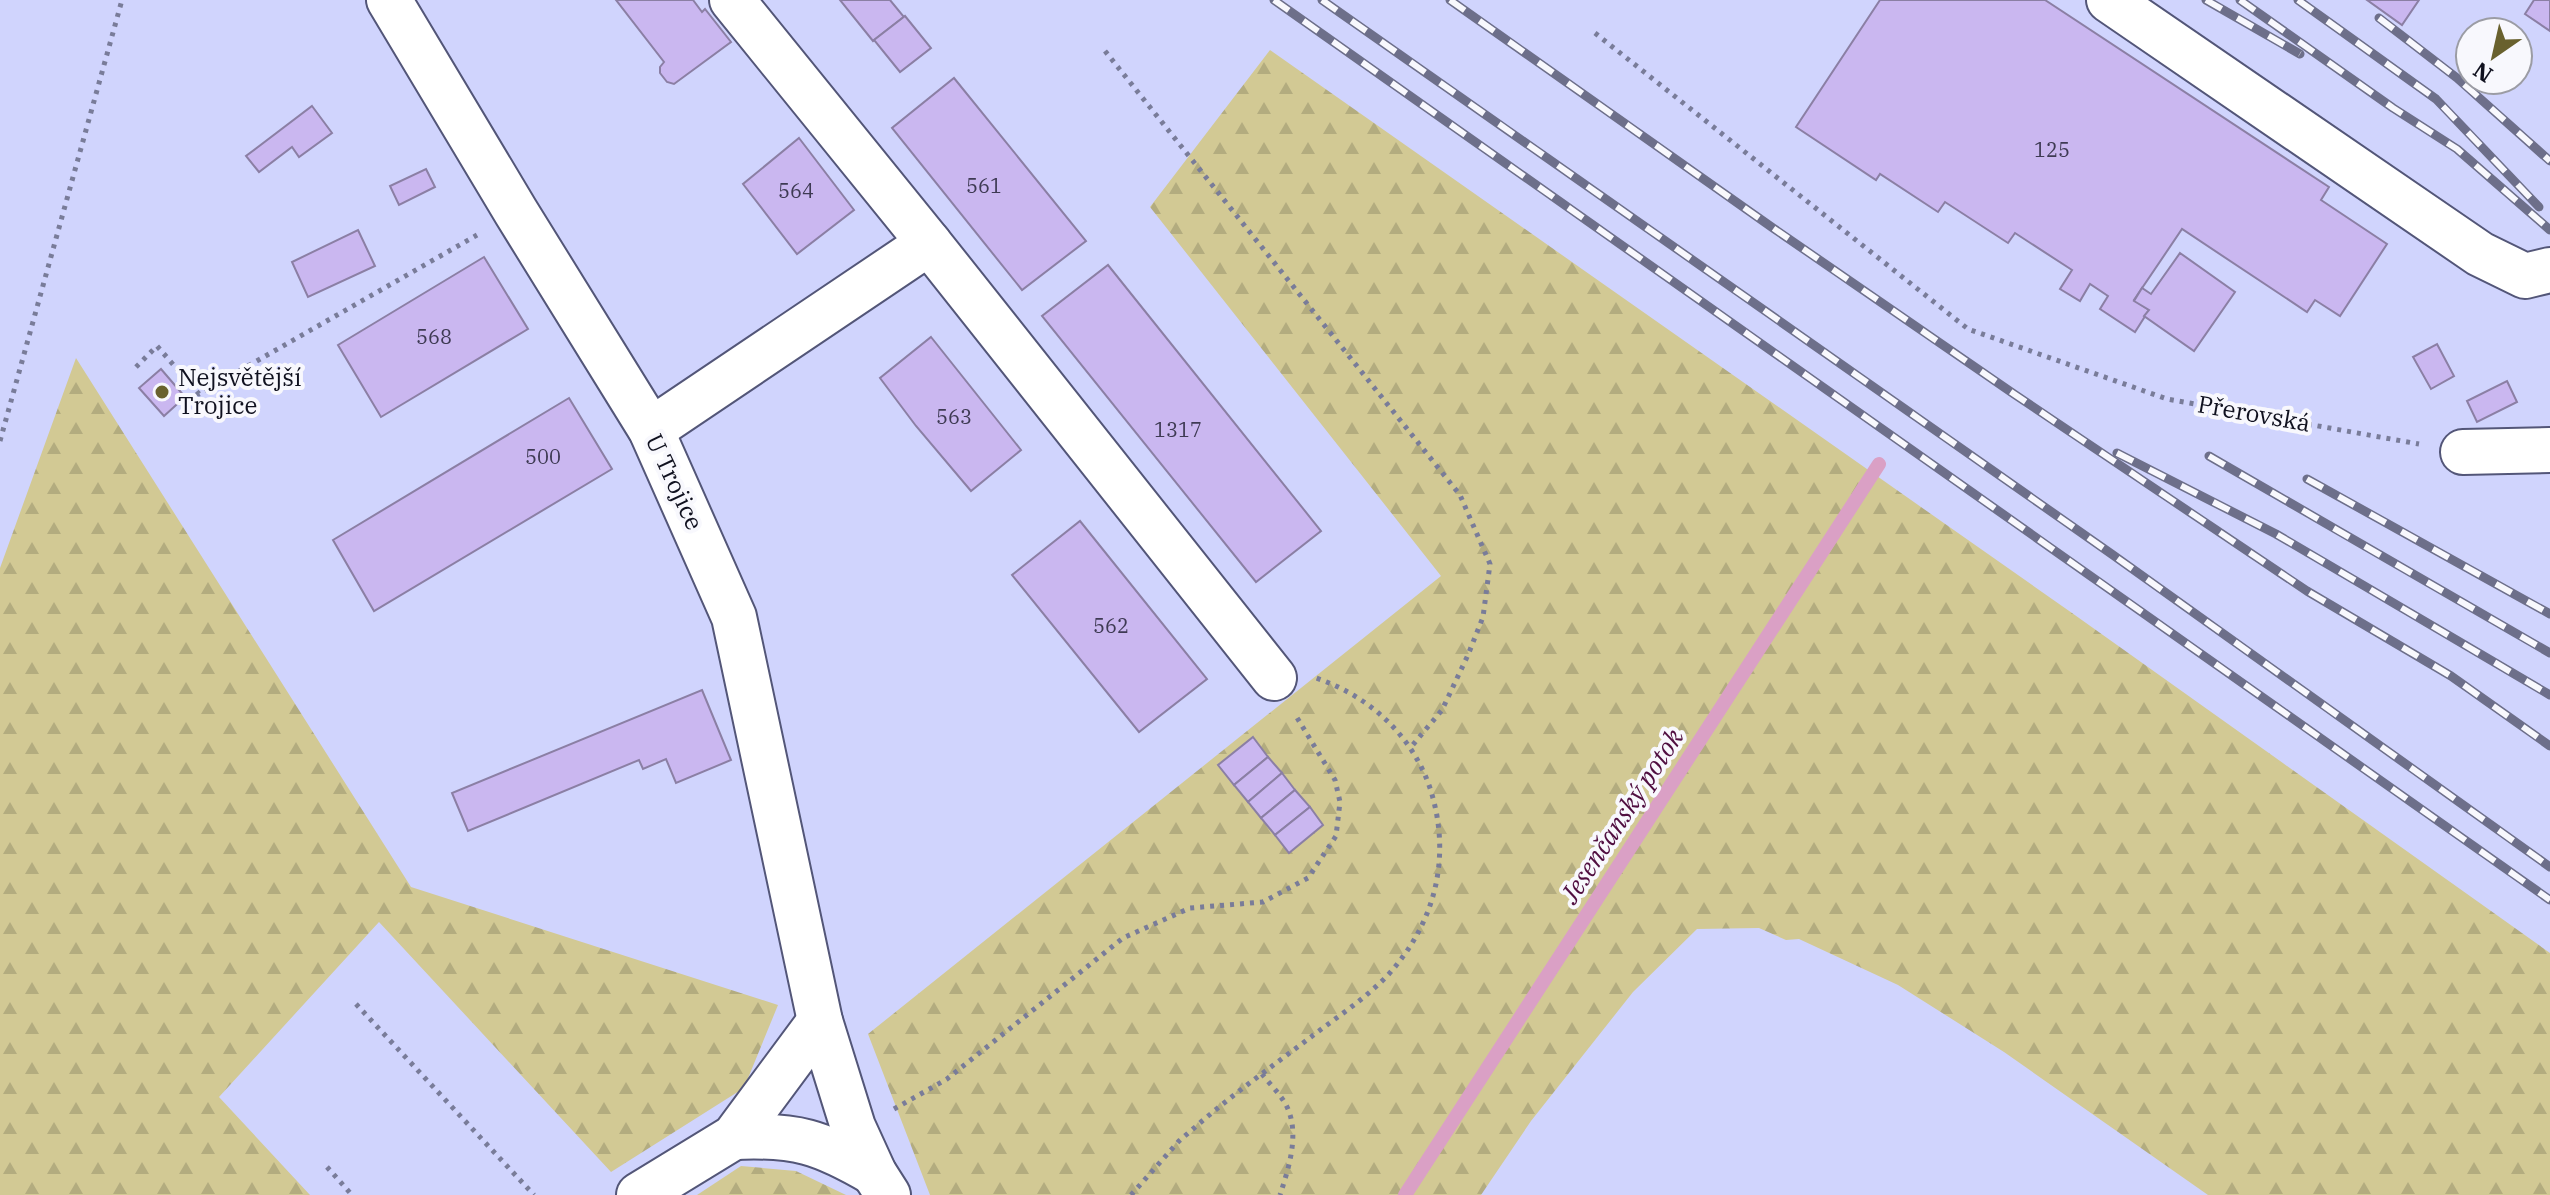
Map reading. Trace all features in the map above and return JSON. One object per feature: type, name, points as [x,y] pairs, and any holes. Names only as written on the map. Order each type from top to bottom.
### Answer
[{"type":"street","name":"U Trojice","points":[[389,0],[651,430],[734,617],[820,1021],[853,1127],[881,1184]]},
{"type":"street","points":[[732,0],[1274,678]]},
{"type":"street","points":[[2109,0],[2480,254],[2525,276],[2550,270]]},
{"type":"street","points":[[651,430],[929,243]]},
{"type":"street","points":[[2463,452],[2550,450]]},
{"type":"street","points":[[639,1195],[734,1137],[820,1021]]},
{"type":"street","points":[[734,1137],[774,1135],[809,1141],[838,1153],[881,1184]]},
{"type":"path","points":[[0,441],[122,0]]},
{"type":"path","name":"Přerovská","points":[[1595,33],[1968,329],[2167,399],[2463,452]]},
{"type":"path","points":[[1105,51],[1460,495],[1490,564],[1483,617],[1442,710],[1411,747]]},
{"type":"path","points":[[136,367],[157,346],[199,394],[516,212]]},
{"type":"path","points":[[1131,1195],[1179,1141],[1363,998],[1388,974],[1412,941],[1431,904],[1439,873],[1441,843],[1436,809],[1411,747],[1368,704],[1339,686],[1315,678],[1274,678]]},
{"type":"path","points":[[853,1127],[912,1101],[947,1079],[1123,938],[1190,908],[1263,902],[1308,878],[1336,836],[1340,802],[1335,780],[1274,678]]},
{"type":"path","points":[[356,1004],[534,1195]]},
{"type":"path","points":[[1262,1074],[1285,1103],[1292,1121],[1293,1141],[1280,1195]]},
{"type":"path","points":[[327,1167],[352,1195]]},
{"type":"green space","points":[[1270,50],[2550,953],[2550,1195],[2208,1195],[2004,1052],[1898,985],[1799,939],[1786,940],[1759,928],[1697,929],[1633,992],[1531,1121],[1481,1195],[930,1195],[868,1034],[1441,576],[1150,207]]},
{"type":"green space","points":[[76,358],[411,887],[778,1005],[744,1088],[611,1172],[379,922],[219,1097],[310,1195],[0,1195],[0,568]]},
{"type":"green space","points":[[741,1166],[796,1171],[846,1195],[697,1195]]},
{"type":"building","points":[[616,0],[693,0],[702,12],[705,9],[731,42],[674,84],[667,82],[660,73],[664,62]]},
{"type":"building","points":[[840,0],[890,0],[904,17],[873,41]]},
{"type":"building","points":[[1880,0],[2045,0],[2329,187],[2321,200],[2387,244],[2340,316],[2315,300],[2307,312],[2182,229],[2134,300],[2149,310],[2135,332],[2100,309],[2108,296],[2090,284],[2080,301],[2060,289],[2072,270],[2015,233],[2008,243],[1945,202],[1938,212],[1880,174],[1876,180],[1796,127]]},
{"type":"building","points":[[2367,0],[2419,0],[2402,25]]},
{"type":"building","points":[[2534,0],[2550,0],[2550,31],[2534,20],[2534,16],[2525,14]]},
{"type":"building","points":[[905,16],[931,48],[900,72],[874,40]]},
{"type":"building","points":[[954,78],[1086,241],[1022,290],[892,128]]},
{"type":"building","points":[[312,106],[332,133],[299,157],[292,147],[259,172],[246,156]]},
{"type":"building","points":[[799,138],[854,210],[797,254],[743,184]]},
{"type":"building","points":[[426,169],[435,187],[399,205],[390,186]]},
{"type":"building","points":[[358,230],[375,266],[308,297],[292,262]]},
{"type":"building","points":[[2180,253],[2235,292],[2194,351],[2144,316],[2149,310],[2134,301],[2142,288],[2151,294]]},
{"type":"building","points":[[484,257],[528,329],[381,417],[338,345]]},
{"type":"building","points":[[1108,265],[1321,531],[1256,582],[1042,316]]},
{"type":"building","points":[[931,337],[1021,450],[971,491],[880,378]]},
{"type":"building","points":[[2437,344],[2454,376],[2431,389],[2413,357]]},
{"type":"building","name":"Nejsvětější Trojice","points":[[161,369],[185,397],[164,416],[139,388]]},
{"type":"building","points":[[2507,381],[2517,402],[2477,422],[2467,401]]},
{"type":"building","points":[[569,398],[612,469],[374,611],[333,540]]},
{"type":"building","points":[[1080,521],[1207,679],[1139,732],[1012,575]]},
{"type":"building","points":[[702,690],[731,760],[676,783],[666,759],[643,769],[639,760],[468,831],[452,793]]},
{"type":"building","points":[[1253,737],[1268,757],[1234,785],[1218,765]]},
{"type":"building","points":[[1268,757],[1282,773],[1248,802],[1234,785]]},
{"type":"building","points":[[1282,773],[1295,790],[1261,818],[1248,802]]},
{"type":"building","points":[[1295,790],[1310,807],[1275,835],[1261,818]]},
{"type":"building","points":[[1310,807],[1323,825],[1289,853],[1275,835]]},
{"type":"waterway","name":"Jesenčanský potok","points":[[1405,1195],[1879,464]]},
{"type":"railway","points":[[1274,0],[2550,900]]},
{"type":"railway","points":[[1322,0],[2113,555],[2550,867]]},
{"type":"railway","points":[[1450,0],[2014,394],[2307,591],[2451,676],[2550,746]]},
{"type":"railway","points":[[2206,0],[2300,54]]},
{"type":"railway","points":[[2240,0],[2393,108],[2457,149],[2550,230]]},
{"type":"railway","points":[[2298,0],[2436,99],[2539,207]]},
{"type":"railway","points":[[2379,18],[2457,78],[2550,161]]},
{"type":"railway","points":[[2117,453],[2276,534],[2550,695]]},
{"type":"railway","points":[[2209,456],[2550,653]]},
{"type":"railway","points":[[2307,479],[2550,614]]},
{"type":"place","name":"Nejsvětější Trojice","points":[[162,392]]}]
